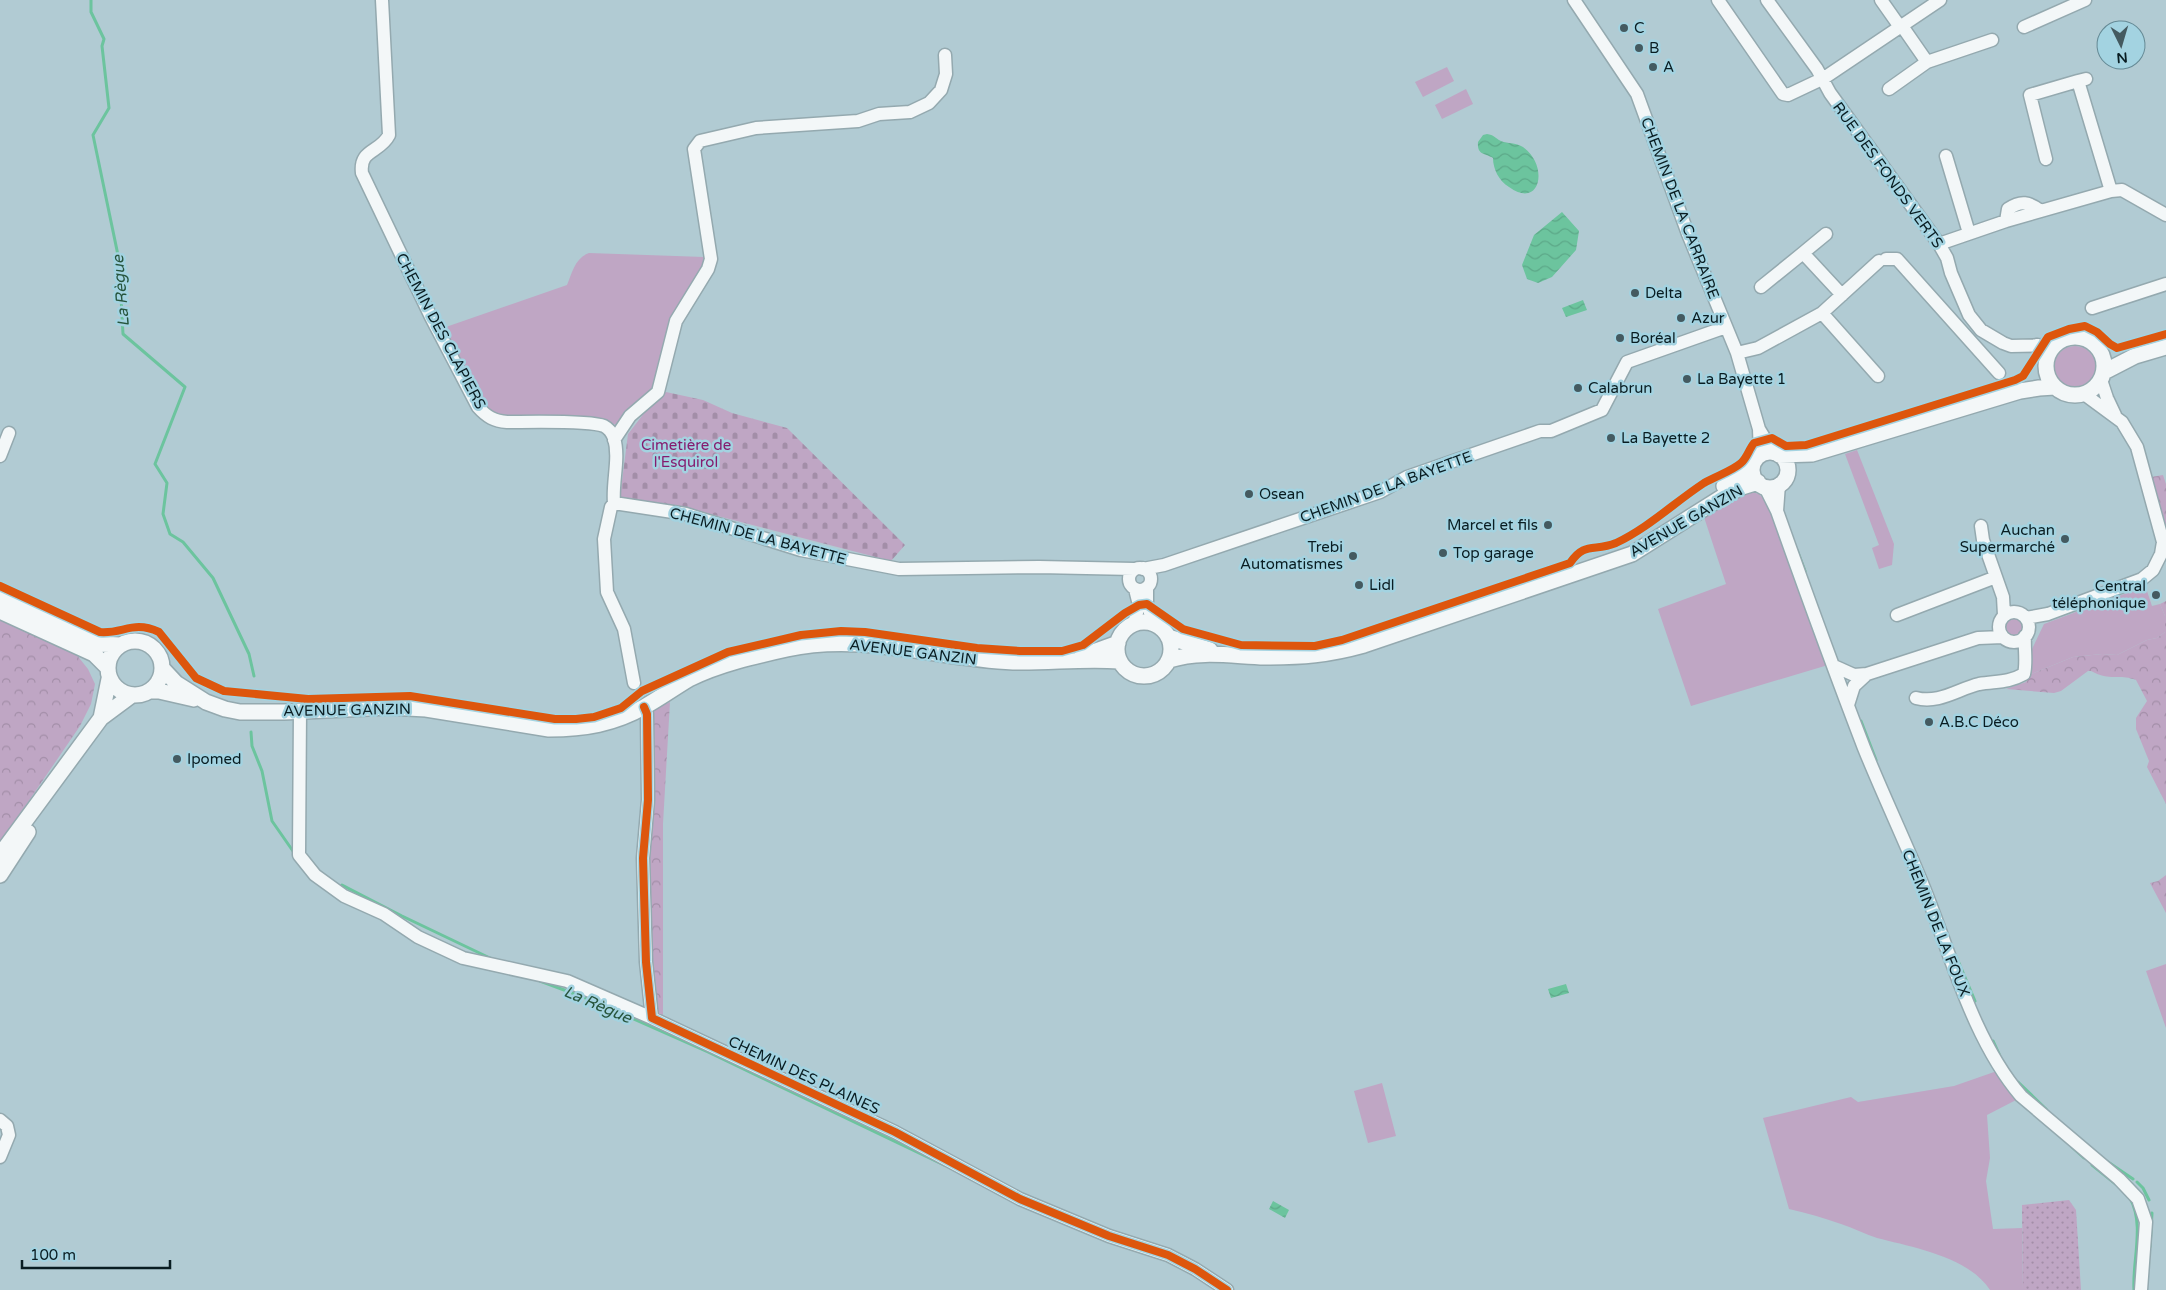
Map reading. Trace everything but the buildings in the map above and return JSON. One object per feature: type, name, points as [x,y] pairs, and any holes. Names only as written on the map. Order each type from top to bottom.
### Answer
[{"type":"main road","points":[[2020,391],[2035,380],[2056,345],[2071,337],[2079,338],[2095,345],[2100,352],[2104,365],[2102,376],[2096,386],[2084,394],[2074,395],[2064,393],[2055,388],[2050,382],[2046,364]]},
{"type":"main road","points":[[2102,376],[2135,356],[2166,347]]},
{"type":"main road","points":[[2100,352],[2113,356],[2135,356]]},
{"type":"main road","points":[[1771,454],[1787,465],[1785,479],[1763,480],[1754,461],[1771,454],[1812,454],[2020,391],[2055,388]]},
{"type":"main road","points":[[1787,471],[1812,454]]},
{"type":"main road","name":"AVENUE GANZIN","points":[[1169,660],[1182,656],[1218,653],[1294,657],[1318,656],[1342,651],[1557,578],[1633,545],[1763,480]]},
{"type":"main road","points":[[0,598],[99,644],[120,645],[135,641],[150,646],[160,659],[162,668],[156,685],[149,691],[132,695],[101,718],[0,855]]},
{"type":"main road","points":[[0,611],[94,654],[118,690],[132,695]]},
{"type":"main road","points":[[1148,622],[1154,624],[1160,627],[1168,637],[1171,645],[1169,660],[1158,673],[1146,677],[1131,674],[1119,661],[1118,643],[1127,628],[1134,624],[1148,622]]},
{"type":"main road","name":"AVENUE GANZIN","points":[[1168,637],[1218,653]]},
{"type":"main road","name":"AVENUE GANZIN","points":[[1071,660],[1118,643]]},
{"type":"main road","name":"AVENUE GANZIN","points":[[149,691],[159,691],[240,712],[346,708],[417,709],[549,729],[569,729],[608,723],[644,707],[691,679],[726,665],[767,653],[819,644],[877,645],[974,659],[1013,662],[1119,661]]},
{"type":"main road","points":[[101,718],[109,658],[120,645]]},
{"type":"main road","name":"AVENUE GANZIN","points":[[162,668],[176,683],[206,702]]},
{"type":"main road","points":[[0,875],[29,831],[46,794]]},
{"type":"street","name":"CHEMIN DES CLAPIERS","points":[[382,0],[390,128],[386,140],[363,158],[362,173],[431,317],[478,407],[487,417],[496,421],[603,426],[612,432],[614,440]]},
{"type":"street","name":"CHEMIN DE LA CARRAIRE","points":[[1574,0],[1637,94],[1688,234],[1737,353],[1760,429],[1771,454]]},
{"type":"street","points":[[1718,0],[1783,94],[1788,95],[1822,79],[1940,0]]},
{"type":"street","name":"RUE DES FONDS VERTS","points":[[1767,0],[1817,69],[1830,93],[1939,244],[1947,258],[1951,274],[1969,315],[1981,330],[2011,346],[2056,345]]},
{"type":"street","points":[[1881,0],[1927,62]]},
{"type":"street","points":[[2024,26],[2085,0]]},
{"type":"street","points":[[1889,89],[1927,62],[1992,40]]},
{"type":"street","points":[[634,683],[624,629],[607,592],[604,539],[611,507],[614,504],[614,440],[630,416],[658,392],[676,321],[708,269],[711,260],[694,149],[700,141],[756,128],[858,121],[879,114],[910,112],[929,103],[941,90],[946,74],[945,55]]},
{"type":"street","points":[[2046,159],[2030,95],[2082,80],[2111,191]]},
{"type":"street","points":[[1946,156],[1969,233]]},
{"type":"street","points":[[1939,244],[2006,221],[2008,208],[2017,202],[2030,203],[2041,211],[2111,191],[2122,190],[2166,215]]},
{"type":"street","points":[[1761,287],[1826,234]]},
{"type":"street","points":[[1803,253],[1842,295]]},
{"type":"street","points":[[1737,353],[1758,348],[1822,313],[1882,260],[1897,259],[1999,373]]},
{"type":"street","points":[[2092,308],[2166,284]]},
{"type":"street","points":[[1822,313],[1878,376]]},
{"type":"street","name":"CHEMIN DE LA BAYETTE","points":[[614,504],[686,514],[801,550],[899,569],[1112,567],[1140,578],[1164,565],[1380,492],[1407,477],[1540,431],[1551,431],[1602,410],[1627,362],[1726,327]]},
{"type":"street","points":[[1969,340],[1981,330]]},
{"type":"street","points":[[2038,346],[2046,364]]},
{"type":"street","points":[[2102,376],[2107,398],[2116,417]]},
{"type":"street","points":[[1836,672],[1854,675],[1867,674],[2048,614],[2142,579],[2153,570],[2161,554],[2163,542],[2137,447],[2128,430],[2116,417],[2084,394]]},
{"type":"street","points":[[0,456],[9,434]]},
{"type":"street","name":"CHEMIN DE LA FOUX","points":[[1763,480],[1777,510],[1846,700],[1885,798],[1924,888],[1964,995],[1996,1061],[2009,1082],[2021,1096],[2119,1179],[2138,1199],[2146,1222],[2141,1290]]},
{"type":"street","points":[[1916,698],[1923,700],[1939,698],[1980,684],[2012,681],[2024,674],[2026,664],[2024,654],[1983,540],[1981,526]]},
{"type":"street","points":[[1897,615],[1996,577]]},
{"type":"street","points":[[1134,624],[1139,605],[1140,578]]},
{"type":"street","points":[[1140,578],[1154,624]]},
{"type":"street","points":[[1836,672],[1843,681],[1856,684]]},
{"type":"street","points":[[1846,700],[1856,684],[1867,674]]},
{"type":"street","points":[[644,707],[646,714],[648,800],[643,852],[646,962],[652,1018]]},
{"type":"street","name":"CHEMIN DES PLAINES","points":[[300,711],[299,855],[315,875],[344,896],[384,914],[418,937],[464,958],[567,981],[652,1018],[895,1132],[1020,1199],[1109,1236],[1168,1255],[1200,1272],[1227,1290]]},
{"type":"street","points":[[0,1120],[7,1126],[9,1135],[0,1157]]},
{"type":"green space","points":[[1447,67],[1454,81],[1423,97],[1415,82]]},
{"type":"green space","points":[[1466,89],[1473,104],[1442,119],[1435,105]]},
{"type":"green space","points":[[589,253],[704,257],[711,270],[677,324],[665,379],[618,425],[506,419],[488,413],[443,328],[567,285],[577,262]]},
{"type":"green space","points":[[2079,346],[2087,349],[2093,355],[2096,367],[2093,379],[2087,385],[2071,388],[2063,385],[2057,379],[2054,363],[2057,355],[2063,349]]},
{"type":"green space","name":"Cimetière de l'Esquirol","points":[[666,392],[703,400],[732,413],[787,428],[905,545],[891,561],[706,513],[620,497],[628,434],[645,412]]},
{"type":"green space","points":[[1857,450],[1894,544],[1892,565],[1879,569],[1872,548],[1879,545],[1845,454]]},
{"type":"green space","points":[[2163,475],[2166,484],[2166,534],[2151,477]]},
{"type":"green space","points":[[1744,490],[1759,494],[1766,501],[1828,665],[1691,706],[1658,609],[1726,584],[1703,514]]},
{"type":"green space","points":[[2143,587],[2146,588],[2152,606],[2160,604],[2165,616],[2165,632],[2157,638],[2147,640],[2117,655],[2102,654],[2073,657],[2029,675],[2032,649],[2044,624]]},
{"type":"green space","points":[[2166,601],[2166,804],[2147,767],[2149,761],[2136,729],[2136,718],[2147,701],[2136,680],[2124,677],[2109,677],[2088,671],[2061,691],[2054,693],[2006,689],[2026,682],[2029,675],[2073,657],[2102,654],[2117,655],[2147,640],[2157,638],[2165,632],[2165,616],[2160,604]]},
{"type":"green space","points":[[0,616],[76,654],[88,669],[95,684],[91,704],[80,726],[0,843]]},
{"type":"green space","points":[[2010,616],[2018,616],[2024,622],[2024,630],[2018,636],[2010,636],[2004,630],[2004,622]]},
{"type":"green space","points":[[670,702],[663,824],[663,1016],[647,1012],[645,784],[641,715]]},
{"type":"green space","points":[[2166,875],[2166,913],[2150,883],[2158,881]]},
{"type":"green space","points":[[2166,964],[2166,1028],[2146,971]]},
{"type":"green space","points":[[1997,1071],[2018,1099],[1987,1115],[1990,1158],[1986,1181],[1993,1229],[2022,1228],[2023,1290],[1990,1290],[1981,1279],[1954,1261],[1789,1209],[1763,1118],[1851,1097],[1858,1102],[1954,1086]]},
{"type":"green space","points":[[1382,1083],[1396,1136],[1368,1143],[1354,1091]]},
{"type":"green space","points":[[2069,1200],[2076,1210],[2081,1290],[2023,1290],[2022,1205]]},
{"type":"water","points":[[1487,134],[1504,142],[1520,145],[1531,155],[1536,164],[1538,174],[1538,182],[1534,189],[1528,193],[1520,193],[1502,181],[1495,170],[1493,158],[1482,153],[1478,146],[1478,142],[1483,135]]},
{"type":"water","points":[[1562,212],[1579,231],[1576,250],[1552,277],[1538,283],[1527,279],[1522,265],[1534,235]]},
{"type":"water","points":[[1583,300],[1587,310],[1566,317],[1562,308]]},
{"type":"water","points":[[1566,984],[1569,993],[1551,998],[1548,989]]},
{"type":"water","points":[[1273,1201],[1289,1210],[1285,1218],[1269,1209]]},
{"type":"waterway","name":"La Règue","points":[[91,0],[91,12],[104,39],[102,46],[109,108],[93,135],[119,260],[123,334],[185,387],[155,464],[167,483],[163,514],[170,534],[183,542],[213,578],[249,654],[254,676]]},
{"type":"waterway","points":[[1797,550],[1805,571]]},
{"type":"waterway","points":[[1861,721],[1876,760]]},
{"type":"waterway","name":"La Règue","points":[[251,732],[252,746],[262,771],[272,821],[295,854]]},
{"type":"waterway","name":"La Règue","points":[[342,885],[492,959]]},
{"type":"waterway","points":[[1956,956],[1975,1001]]},
{"type":"waterway","name":"La Règue","points":[[540,981],[591,1000],[708,1052],[944,1165]]},
{"type":"waterway","points":[[1993,1041],[1999,1054]]},
{"type":"waterway","points":[[2018,1082],[2046,1109]]},
{"type":"waterway","points":[[2072,1147],[2084,1158]]},
{"type":"waterway","points":[[2108,1162],[2133,1179]]},
{"type":"waterway","points":[[2092,1165],[2117,1185]]},
{"type":"waterway","points":[[2137,1182],[2143,1188],[2149,1200]]},
{"type":"waterway","points":[[2130,1198],[2137,1220],[2134,1290]]},
{"type":"waterway","points":[[2150,1247],[2152,1213]]},
{"type":"cycle path","points":[[0,586],[100,632],[135,627],[159,632],[196,678],[224,691],[308,699],[410,696],[555,719],[594,717],[621,708],[642,691],[728,652],[801,635],[841,631],[865,632],[977,648],[1062,651],[1083,645],[1125,613],[1139,605],[1147,604],[1183,629],[1241,645],[1315,646],[1342,640],[1570,563],[1575,556],[1585,549],[1616,543],[1650,522],[1693,490],[1737,466],[1745,459],[1754,443],[1772,438],[1786,446],[1806,445],[2015,380],[2023,376],[2048,337],[2069,329],[2085,326],[2097,332],[2117,348],[2166,334]]},
{"type":"cycle path","points":[[644,707],[647,714],[648,800],[643,858],[646,962],[652,1018],[895,1132],[1020,1199],[1109,1236],[1168,1255],[1195,1269],[1227,1290]]},
{"type":"place","name":"C","points":[[1624,28]]},
{"type":"place","name":"B","points":[[1639,48]]},
{"type":"place","name":"A","points":[[1653,67]]},
{"type":"place","name":"Delta","points":[[1635,293]]},
{"type":"place","name":"Azur","points":[[1681,318]]},
{"type":"place","name":"Boréal","points":[[1620,338]]},
{"type":"place","name":"La Bayette 1","points":[[1687,379]]},
{"type":"place","name":"Calabrun","points":[[1578,388]]},
{"type":"place","name":"La Bayette 2","points":[[1611,438]]},
{"type":"place","name":"Osean","points":[[1249,494]]},
{"type":"place","name":"Marcel et fils","points":[[1548,525]]},
{"type":"place","name":"Auchan Supermarché","points":[[2065,539]]},
{"type":"place","name":"Top garage","points":[[1443,553]]},
{"type":"place","name":"Trebi Automatismes","points":[[1353,556]]},
{"type":"place","name":"Lidl","points":[[1359,585]]},
{"type":"place","name":"Central téléphonique","points":[[2156,595]]},
{"type":"place","name":"A.B.C Déco","points":[[1929,722]]},
{"type":"place","name":"Ipomed","points":[[177,759]]}]
